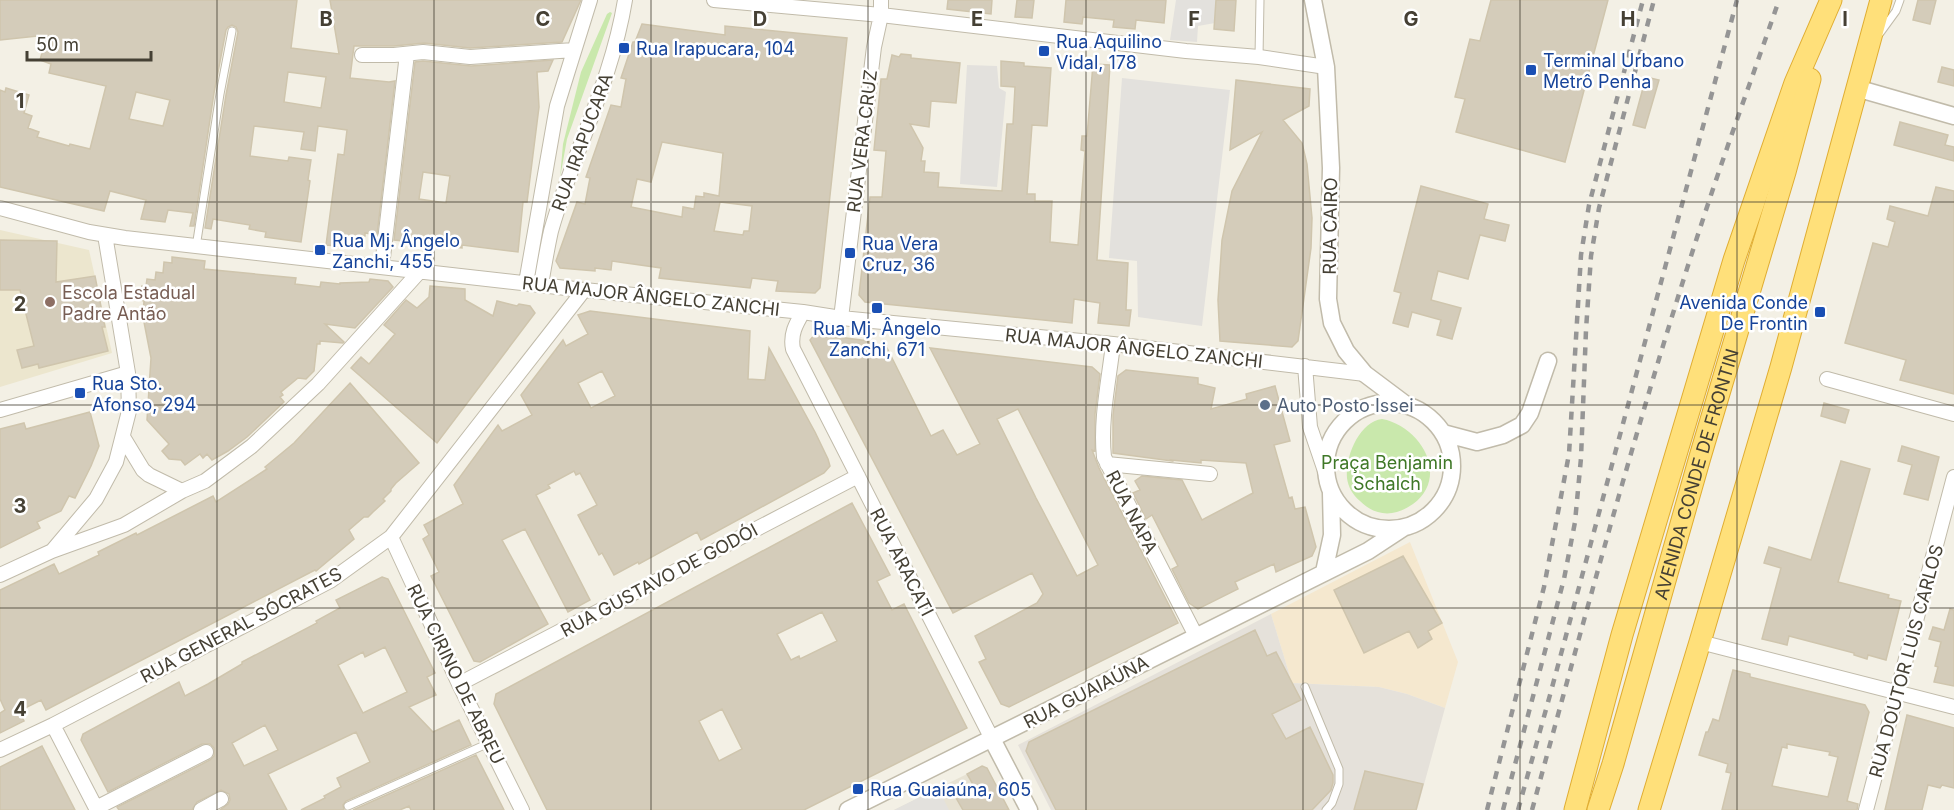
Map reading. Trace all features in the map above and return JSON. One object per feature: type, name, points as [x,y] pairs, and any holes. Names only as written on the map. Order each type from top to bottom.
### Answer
[{"type":"highway","points":[[1575,810],[1622,635],[1734,261],[1795,82],[1831,0]]},
{"type":"highway","name":"AVENIDA CONDE DE FRONTIN","points":[[1598,810],[1617,753],[1700,457],[1785,172],[1831,0]]},
{"type":"highway","points":[[1649,810],[1781,367],[1881,0]]},
{"type":"street","name":"RUA IRAPUCARA","points":[[526,283],[557,106],[590,0]]},
{"type":"street","name":"RUA IRAPUCARA","points":[[541,285],[551,233],[608,72],[625,0]]},
{"type":"street","points":[[714,0],[880,15],[1141,46],[1259,57],[1326,67]]},
{"type":"street","name":"RUA VERA CRUZ","points":[[841,318],[881,0]]},
{"type":"street","name":"RUA CAIRO","points":[[1313,0],[1326,67],[1331,168],[1328,299],[1332,323],[1346,351],[1365,374]]},
{"type":"street","points":[[362,55],[423,52],[470,57],[574,50]]},
{"type":"street","points":[[382,266],[407,54]]},
{"type":"street","points":[[1856,88],[1954,116]]},
{"type":"street","name":"RUA MAJOR ÂNGELO ZANCHI","points":[[0,208],[105,235],[196,247],[803,312],[841,318],[1113,344],[1365,374],[1405,404]]},
{"type":"street","points":[[52,551],[96,499],[116,462],[129,411],[128,373],[105,235]]},
{"type":"street","points":[[0,575],[52,551],[124,525],[182,491],[205,481],[252,446],[318,384],[420,271]]},
{"type":"street","name":"RUA GENERAL SÓCRATES","points":[[0,750],[330,581],[391,537],[584,290]]},
{"type":"street","name":"RUA ARACATI","points":[[803,312],[793,332],[793,349],[1029,810]]},
{"type":"street","name":"RUA NAPA","points":[[1113,344],[1103,445],[1107,464],[1196,636]]},
{"type":"street","points":[[1443,433],[1477,442],[1503,435],[1522,425],[1530,413],[1548,361]]},
{"type":"street","points":[[1305,366],[1310,427],[1331,493],[1332,535],[1324,572]]},
{"type":"street","points":[[0,410],[128,373]]},
{"type":"street","points":[[1827,379],[1954,414]]},
{"type":"street","points":[[1326,474],[1326,456],[1331,440],[1341,425],[1354,413],[1370,405],[1387,402],[1405,404],[1427,415],[1443,433],[1450,449],[1452,464],[1450,483],[1443,498],[1432,512],[1419,522],[1403,528],[1386,530],[1368,526],[1353,519],[1340,507],[1331,493]]},
{"type":"street","points":[[123,437],[143,470],[182,491]]},
{"type":"street","points":[[1107,464],[1210,474]]},
{"type":"street","name":"RUA GUSTAVO DE GODÓI","points":[[459,684],[858,476]]},
{"type":"street","name":"RUA DOUTOR LUIS CARLOS","points":[[1866,810],[1954,477]]},
{"type":"street","name":"RUA GUAIAÚNA","points":[[848,810],[1368,551],[1403,528]]},
{"type":"street","name":"RUA CIRINO DE ABREU","points":[[391,537],[459,684],[522,810]]},
{"type":"street","points":[[1700,642],[1954,707]]},
{"type":"street","points":[[53,724],[96,809],[206,752]]},
{"type":"street","points":[[201,810],[221,799]]},
{"type":"lane","points":[[1259,57],[1260,0]]},
{"type":"lane","points":[[1867,52],[1896,11],[1900,0]]},
{"type":"lane","points":[[196,247],[232,31]]},
{"type":"lane","points":[[1305,687],[1339,769],[1339,784],[1332,803],[1326,810]]},
{"type":"lane","points":[[348,806],[489,743]]},
{"type":"shaded area","points":[[1176,0],[1216,0],[1215,23],[1198,26],[1197,42],[1170,40]]},
{"type":"shaded area","points":[[967,65],[997,66],[999,88],[1006,92],[997,187],[960,184]]},
{"type":"shaded area","points":[[1122,78],[1230,90],[1202,326],[1138,317],[1137,261],[1109,258]]},
{"type":"shaded area","name":"Escola Estadual Padre Antão","points":[[0,230],[89,250],[112,353],[0,387]]},
{"type":"shaded area","points":[[1410,542],[1458,662],[1445,708],[1407,694],[1379,687],[1292,683],[1271,614]]},
{"type":"shaded area","points":[[1271,614],[1292,683],[1379,687],[1407,694],[1445,708],[1417,810],[1051,810],[1018,745]]},
{"type":"shaded area","points":[[967,774],[987,810],[894,810]]},
{"type":"shaded area","points":[[938,788],[949,810],[894,810]]},
{"type":"green space","points":[[612,13],[567,139],[560,178],[563,144],[581,72],[607,14]]},
{"type":"green space","name":"Praça Benjamin Schalch","points":[[1382,419],[1408,431],[1419,442],[1430,467],[1429,480],[1424,493],[1413,504],[1393,513],[1379,512],[1366,506],[1357,499],[1348,485],[1347,478],[1348,460],[1360,433]]},
{"type":"building","points":[[0,0],[297,0],[291,48],[339,54],[330,0],[581,0],[562,42],[470,48],[424,43],[354,46],[350,78],[395,81],[377,235],[365,233],[357,244],[350,247],[326,245],[338,154],[344,155],[347,130],[318,126],[315,151],[301,149],[304,132],[254,126],[250,156],[288,161],[289,157],[311,160],[301,242],[265,237],[266,232],[249,229],[250,225],[213,219],[211,229],[205,228],[238,32],[236,27],[232,25],[226,30],[194,226],[190,226],[193,213],[168,210],[165,222],[141,219],[146,200],[110,191],[104,211],[0,187],[0,90],[5,92],[6,88],[29,95],[24,113],[32,116],[28,128],[39,132],[37,137],[90,149],[106,86],[49,73],[51,64],[40,60],[47,35],[0,40]],"holes":[[[288,72],[326,77],[321,108],[284,102]],[[136,92],[170,100],[163,126],[129,119]]]},
{"type":"building","points":[[948,0],[992,0],[991,14],[947,9]]},
{"type":"building","points":[[1017,0],[1034,0],[1032,18],[1015,17]]},
{"type":"building","points":[[1066,0],[1166,0],[1164,23],[1136,20],[1135,29],[1113,27],[1114,20],[1083,17],[1082,24],[1064,22]]},
{"type":"building","points":[[1216,0],[1236,0],[1234,31],[1214,29]]},
{"type":"building","name":"Terminal Urbano Metrô Penha","points":[[1491,0],[1608,0],[1565,162],[1456,132],[1465,99],[1455,97],[1470,39],[1480,41]]},
{"type":"building","points":[[1918,0],[1936,0],[1930,24],[1913,20]]},
{"type":"building","points":[[642,24],[725,35],[725,26],[847,38],[820,288],[815,293],[776,291],[778,281],[752,278],[750,288],[659,278],[661,268],[612,261],[611,270],[560,268],[556,261],[577,202],[585,204],[590,178],[586,177],[611,105],[621,107],[626,79],[621,78],[633,42]],"holes":[[[662,142],[723,153],[719,196],[704,193],[704,197],[696,196],[694,209],[683,207],[682,217],[631,207],[637,179],[651,182]],[[720,202],[752,206],[749,231],[744,231],[743,235],[714,231]]]},
{"type":"building","points":[[901,54],[911,55],[911,58],[960,63],[956,103],[931,101],[929,127],[910,124],[923,148],[921,161],[925,161],[924,172],[939,173],[938,187],[1002,191],[1007,124],[1013,124],[1015,87],[1001,86],[1001,61],[1051,68],[1047,126],[1032,125],[1027,194],[1035,194],[1035,201],[1052,201],[1050,242],[1078,245],[1085,151],[1081,150],[1082,136],[1087,136],[1093,64],[1110,65],[1097,260],[1128,263],[1126,310],[1131,310],[1129,326],[1098,323],[1100,303],[1074,299],[1072,323],[865,302],[859,295],[870,197],[882,197],[886,151],[874,150],[881,79],[887,79],[892,55],[899,57]]},
{"type":"building","points":[[553,60],[548,71],[537,72],[539,107],[527,202],[523,202],[518,252],[462,245],[462,248],[438,245],[438,241],[404,236],[403,241],[394,240],[415,62],[471,66]],"holes":[[[423,172],[450,176],[446,203],[419,199]]]},
{"type":"building","points":[[1942,67],[1954,70],[1954,86],[1938,82]]},
{"type":"building","points":[[1646,77],[1659,80],[1645,128],[1633,125]]},
{"type":"building","points":[[1236,80],[1310,89],[1309,106],[1283,120],[1302,143],[1307,164],[1312,218],[1311,248],[1298,341],[1292,347],[1220,341],[1218,300],[1222,240],[1232,191],[1262,132],[1230,150]]},
{"type":"building","points":[[1900,122],[1948,135],[1945,145],[1954,147],[1954,161],[1894,145]]},
{"type":"building","points":[[1421,186],[1488,204],[1484,219],[1509,225],[1505,241],[1480,235],[1468,279],[1438,271],[1431,300],[1461,308],[1452,339],[1437,335],[1441,320],[1412,312],[1408,327],[1393,323],[1401,293],[1394,291]]},
{"type":"building","points":[[1936,187],[1954,191],[1954,394],[1900,380],[1906,360],[1845,343],[1873,243],[1888,247],[1895,222],[1887,219],[1890,206],[1928,216]]},
{"type":"building","name":"Escola Estadual Padre Antão","points":[[0,240],[57,241],[56,282],[95,276],[105,327],[102,327],[108,351],[39,368],[38,364],[22,368],[17,350],[34,346],[20,290],[0,290]]},
{"type":"building","points":[[172,257],[205,261],[204,269],[296,278],[295,284],[320,287],[321,282],[340,284],[369,282],[370,279],[388,281],[393,287],[355,328],[325,324],[344,342],[320,341],[320,344],[317,344],[314,371],[306,379],[298,378],[281,392],[283,395],[280,397],[284,402],[247,437],[212,460],[207,454],[203,458],[200,454],[185,465],[181,460],[169,459],[162,451],[169,444],[147,420],[151,358],[143,317],[142,286],[146,286],[147,279],[155,280],[156,272],[163,273],[164,262],[172,263]]},
{"type":"building","points":[[430,286],[465,289],[465,300],[493,316],[497,301],[517,306],[519,304],[530,306],[535,313],[437,443],[351,368],[361,357],[369,364],[395,334],[384,325],[406,300],[417,308],[429,297]]},
{"type":"building","points":[[590,311],[750,331],[748,379],[765,380],[769,348],[815,432],[830,466],[824,473],[701,540],[697,532],[614,575],[602,553],[599,555],[578,515],[597,505],[580,473],[576,475],[574,471],[548,485],[550,488],[536,495],[590,600],[568,612],[525,529],[502,540],[548,624],[480,662],[474,661],[431,576],[439,572],[423,539],[429,535],[424,525],[463,504],[454,485],[498,425],[502,431],[532,415],[521,395],[563,340],[566,346],[588,334],[578,315]],"holes":[[[602,371],[615,396],[591,408],[578,383]]]},
{"type":"building","points":[[815,334],[869,341],[875,352],[886,346],[931,436],[943,430],[957,455],[980,444],[930,348],[1092,367],[1100,374],[1095,414],[1095,451],[1092,450],[1178,623],[1009,707],[1001,704],[979,662],[986,659],[975,636],[1037,603],[1043,594],[1032,573],[953,613],[810,340]],"holes":[[[1018,409],[1098,565],[1077,576],[997,419]]]},
{"type":"building","points":[[1126,370],[1198,378],[1198,384],[1215,388],[1211,409],[1247,399],[1246,394],[1275,386],[1290,441],[1274,445],[1289,498],[1292,497],[1295,509],[1305,507],[1316,547],[1312,556],[1276,572],[1274,564],[1235,582],[1238,589],[1198,609],[1189,603],[1172,569],[1178,566],[1152,515],[1146,519],[1133,493],[1140,490],[1135,481],[1142,476],[1182,480],[1202,520],[1253,493],[1246,463],[1172,461],[1113,453],[1113,415],[1118,376]]},
{"type":"building","points":[[350,383],[419,463],[396,483],[383,499],[385,501],[349,530],[354,539],[316,571],[46,710],[41,700],[19,711],[24,721],[0,733],[0,713],[5,710],[0,699],[0,590],[54,564],[59,574],[99,555],[98,552],[213,496],[216,502],[267,469],[265,467],[294,443]]},
{"type":"building","points":[[1824,403],[1849,410],[1845,423],[1821,416]]},
{"type":"building","points":[[90,412],[99,446],[75,498],[69,496],[61,511],[37,522],[40,528],[0,548],[0,429],[24,423],[26,429]]},
{"type":"building","points":[[1902,446],[1939,457],[1928,500],[1904,494],[1912,465],[1898,461]]},
{"type":"building","points":[[1841,461],[1870,469],[1838,582],[1889,595],[1888,598],[1901,601],[1886,660],[1868,655],[1867,659],[1854,655],[1854,653],[1789,636],[1787,645],[1762,639],[1781,568],[1764,563],[1769,547],[1811,560]]},
{"type":"building","points":[[852,503],[890,575],[877,581],[892,610],[904,604],[967,728],[804,810],[547,810],[494,704],[496,694]],"holes":[[[822,612],[837,641],[800,659],[799,656],[791,660],[777,634]],[[722,709],[742,749],[719,761],[699,721]]]},
{"type":"building","points":[[1403,556],[1442,623],[1428,631],[1432,639],[1418,648],[1409,631],[1364,653],[1334,590]]},
{"type":"building","points":[[382,577],[388,579],[435,673],[427,677],[436,695],[409,707],[433,732],[459,720],[471,745],[346,801],[343,805],[344,810],[301,810],[341,787],[337,778],[370,762],[356,732],[268,774],[287,810],[220,810],[230,800],[229,794],[221,790],[197,802],[192,810],[119,810],[117,807],[210,760],[214,756],[214,748],[210,744],[202,744],[108,792],[81,740],[83,734],[179,682],[185,696],[208,684],[242,662],[317,623],[316,621],[340,608],[336,600]],"holes":[[[385,647],[407,692],[363,713],[338,665],[363,652],[365,657]],[[265,725],[278,750],[244,766],[232,743]]]},
{"type":"building","points":[[1950,609],[1954,610],[1954,686],[1934,682],[1941,642],[1929,639],[1933,627],[1944,630]]},
{"type":"building","points":[[1255,630],[1267,656],[1276,652],[1301,700],[1272,714],[1286,739],[1310,727],[1333,775],[1331,790],[1312,810],[1056,810],[1026,751],[1029,742]]},
{"type":"building","points":[[1733,670],[1750,674],[1750,677],[1865,705],[1869,712],[1847,801],[1858,804],[1857,810],[1722,810],[1731,773],[1726,772],[1728,764],[1699,755],[1706,732],[1713,719],[1719,721]],"holes":[[[1787,744],[1830,752],[1829,755],[1838,757],[1828,797],[1772,786],[1782,747],[1787,748]]]},
{"type":"building","points":[[1907,715],[1954,728],[1954,788],[1928,785],[1922,810],[1885,810]]},
{"type":"building","points":[[42,746],[75,810],[0,810],[0,767]]},
{"type":"building","points":[[476,755],[504,810],[411,810],[409,806],[400,810],[353,810]]},
{"type":"building","points":[[982,766],[987,768],[1009,810],[963,810],[955,796],[974,786],[967,774]]},
{"type":"building","points":[[1365,771],[1423,784],[1416,810],[1354,810]]},
{"type":"railway","points":[[1487,810],[1544,587],[1569,454],[1581,255],[1589,205],[1643,0]]},
{"type":"railway","points":[[1503,810],[1564,579],[1575,522],[1581,458],[1591,256],[1599,208],[1654,0]]},
{"type":"railway","points":[[1518,810],[1737,0]]},
{"type":"railway","points":[[1532,810],[1615,508],[1659,359],[1715,184],[1779,0]]},
{"type":"place","name":"Rua Irapucara, 104","points":[[624,48]]},
{"type":"place","name":"Rua Aquilino Vidal, 178","points":[[1044,51]]},
{"type":"place","name":"Terminal Urbano Metrô Penha","points":[[1531,70]]},
{"type":"place","name":"Rua Mj. Ângelo Zanchi, 455","points":[[320,250]]},
{"type":"place","name":"Rua Vera Cruz, 36","points":[[850,253]]},
{"type":"place","name":"Escola Estadual Padre Antão","points":[[50,302]]},
{"type":"place","name":"Rua Mj. Ângelo Zanchi, 671","points":[[877,308]]},
{"type":"place","name":"Avenida Conde De Frontin","points":[[1820,312]]},
{"type":"place","name":"Rua Sto. Afonso, 294","points":[[80,393]]},
{"type":"place","name":"Auto Posto Issei","points":[[1265,405]]},
{"type":"place","name":"Rua Guaiaúna, 605","points":[[858,789]]}]
